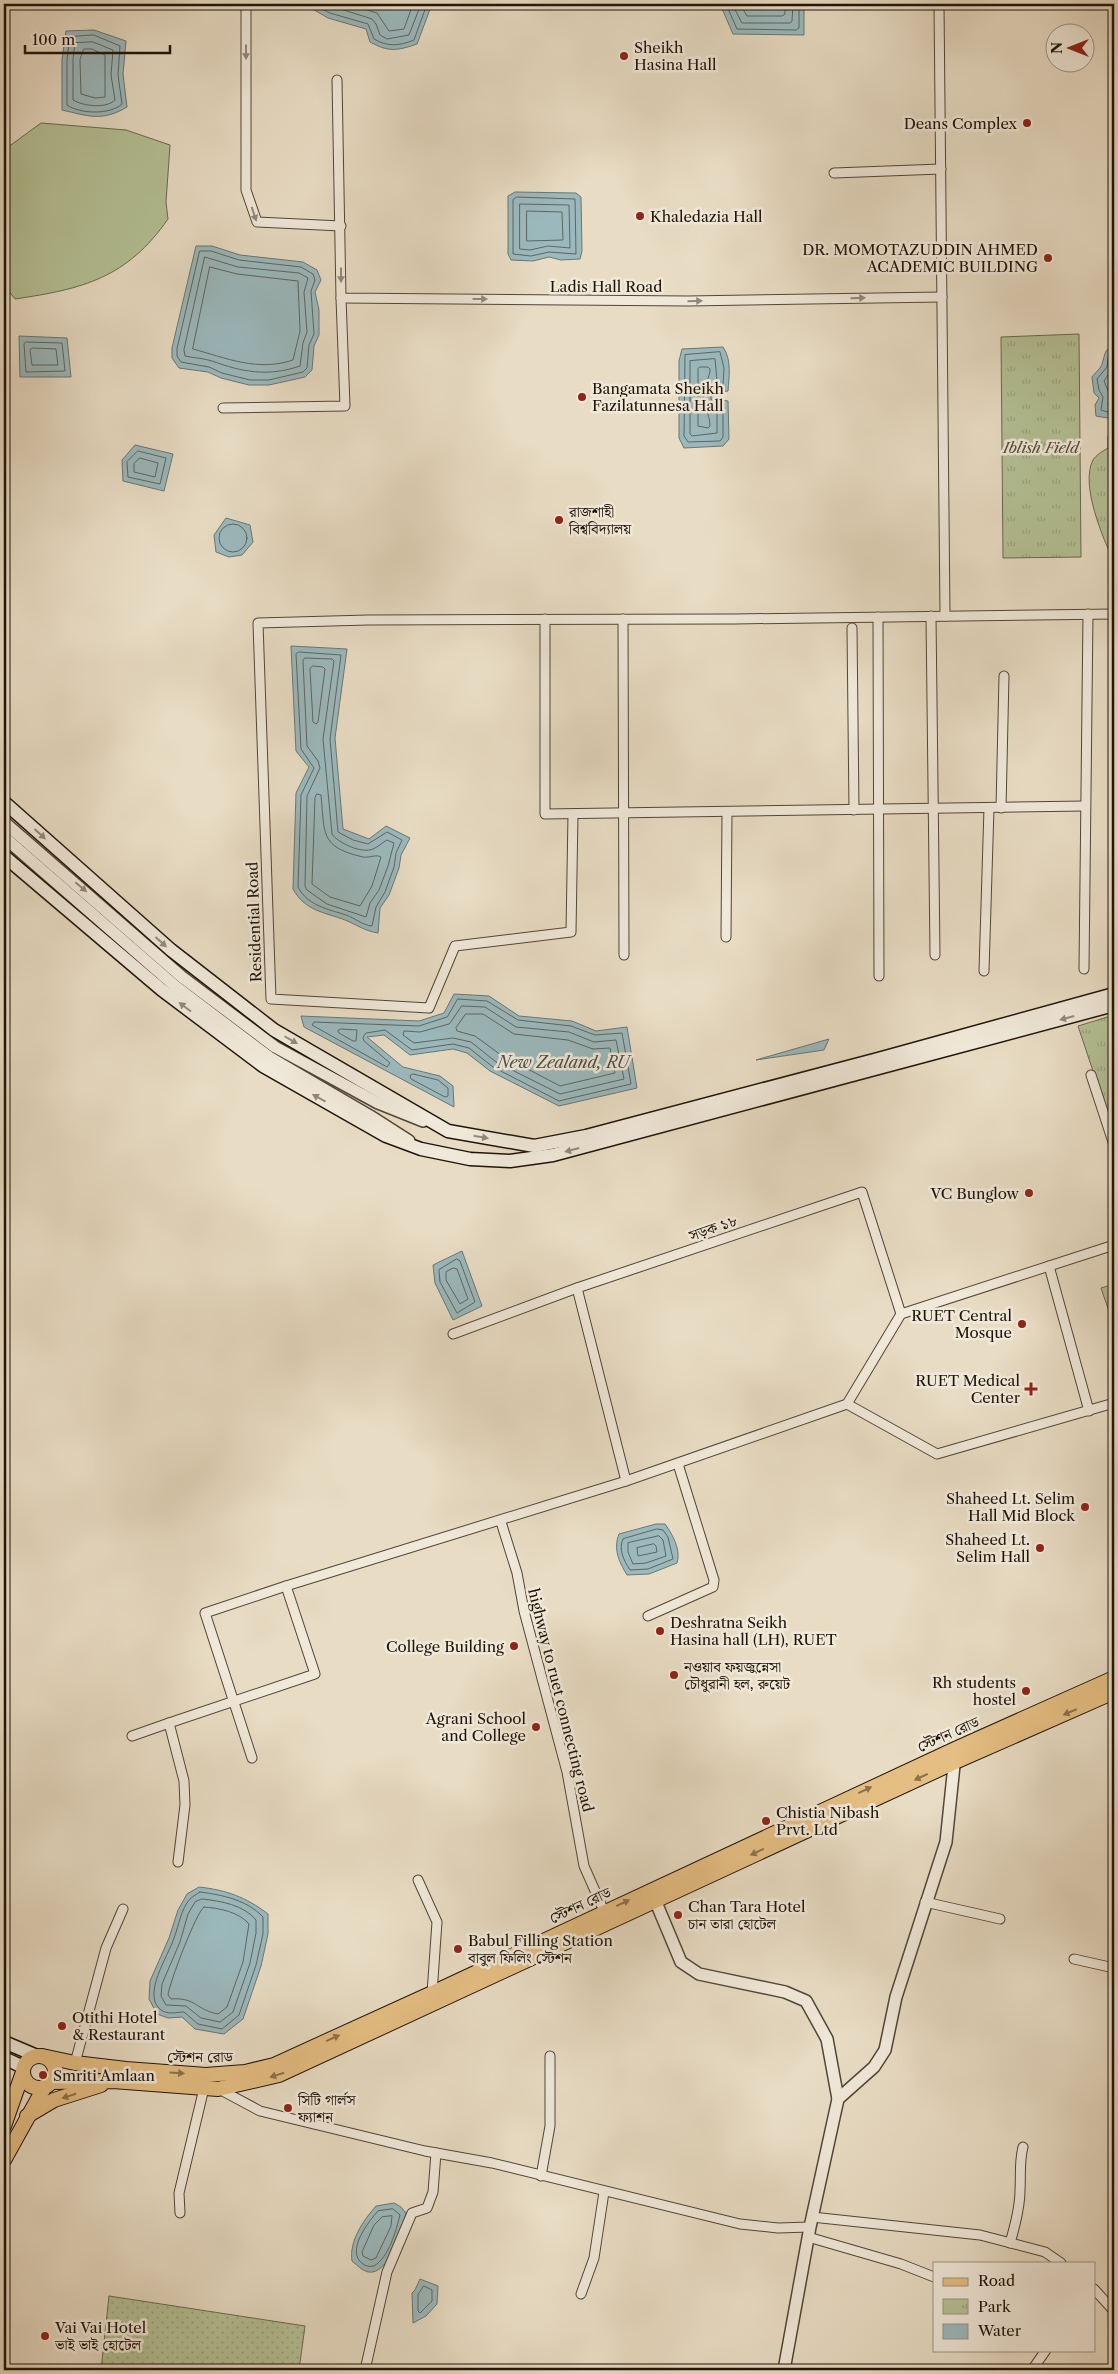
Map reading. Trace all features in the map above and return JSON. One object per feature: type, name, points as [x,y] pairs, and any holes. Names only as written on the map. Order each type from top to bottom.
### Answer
[{"type":"main road","points":[[4,802],[170,950],[274,1030],[448,1131],[534,1146],[586,1136],[878,1060],[1114,994]]},
{"type":"main road","points":[[4,856],[162,990],[263,1066],[386,1136],[421,1149],[470,1159],[510,1161],[553,1155],[1114,1005]]},
{"type":"main road","name":"স্টেশন রোড","points":[[48,2084],[113,2081],[218,2089],[279,2075],[655,1900],[1114,1678]]},
{"type":"main road","name":"স্টেশন রোড","points":[[40,2056],[75,2063],[206,2075],[244,2072],[274,2065],[432,1993],[604,1911],[955,1755],[1114,1692]]},
{"type":"main road","points":[[4,2042],[47,2058],[54,2066],[48,2084],[27,2116],[4,2160]]},
{"type":"main road","points":[[4,2126],[28,2060],[40,2056]]},
{"type":"main road","points":[[4,2058],[23,2070],[26,2082],[31,2086],[48,2084]]},
{"type":"main road","points":[[27,2116],[54,2100],[113,2081]]},
{"type":"street","points":[[246,4],[246,190],[256,222],[341,226]]},
{"type":"street","points":[[940,4],[945,616]]},
{"type":"street","points":[[223,408],[345,406],[337,80]]},
{"type":"street","points":[[834,173],[941,169]]},
{"type":"street","name":"Ladis Hall Road","points":[[341,298],[688,301],[942,297]]},
{"type":"street","points":[[1084,969],[1088,614]]},
{"type":"street","points":[[1085,806],[545,814],[546,619],[1114,614]]},
{"type":"street","points":[[931,616],[935,955]]},
{"type":"street","points":[[878,617],[879,976]]},
{"type":"street","name":"Residential Road","points":[[546,619],[258,623],[271,999],[429,1008],[455,946],[572,932],[573,814]]},
{"type":"street","points":[[623,619],[624,956]]},
{"type":"street","points":[[852,628],[854,810]]},
{"type":"street","points":[[1001,808],[1004,676]]},
{"type":"street","points":[[984,971],[989,808]]},
{"type":"street","points":[[726,937],[727,812]]},
{"type":"street","points":[[4,822],[190,983],[275,1047],[378,1104],[448,1131]]},
{"type":"street","points":[[4,838],[175,986],[269,1057],[370,1116],[421,1149]]},
{"type":"street","points":[[1091,1075],[1114,1145]]},
{"type":"street","name":"সড়ক ১৮","points":[[453,1334],[577,1288],[862,1192],[901,1314]]},
{"type":"street","points":[[252,1758],[205,1613],[286,1586],[501,1522],[626,1482],[847,1404],[901,1314],[1114,1245]]},
{"type":"street","points":[[1049,1266],[1090,1411]]},
{"type":"street","points":[[577,1288],[626,1482]]},
{"type":"street","points":[[847,1404],[938,1454],[1114,1403]]},
{"type":"street","points":[[648,1616],[713,1587],[714,1580],[678,1464]]},
{"type":"street","name":"highway to ruet connecting road","points":[[501,1522],[517,1573],[524,1611],[567,1772],[584,1866],[604,1911]]},
{"type":"street","points":[[132,1736],[316,1674],[286,1586]]},
{"type":"street","points":[[169,1723],[184,1782],[185,1805],[178,1862]]},
{"type":"street","points":[[838,2099],[874,2067],[885,2050],[896,1997],[925,1902],[946,1842],[955,1755]]},
{"type":"street","points":[[418,1880],[437,1922],[432,1993]]},
{"type":"street","points":[[655,1900],[681,1962],[699,1974],[785,1992],[806,2001],[827,2039],[838,2099],[810,2227],[784,2370]]},
{"type":"street","points":[[925,1902],[1000,1919]]},
{"type":"street","points":[[75,2063],[106,1948],[123,1909]]},
{"type":"street","points":[[1074,1959],[1114,1968]]},
{"type":"street","points":[[541,2176],[550,2126],[550,2056]]},
{"type":"street","points":[[180,2213],[180,2193],[206,2075]]},
{"type":"street","points":[[218,2089],[260,2111],[436,2153],[492,2163],[740,2224],[778,2228],[810,2227],[980,2235],[1045,2252],[1060,2262]]},
{"type":"street","points":[[1010,2243],[1018,2216],[1019,2164],[1023,2147]]},
{"type":"street","points":[[365,2370],[387,2272],[412,2213],[427,2208],[433,2192],[436,2153]]},
{"type":"street","points":[[581,2294],[594,2258],[604,2192]]},
{"type":"street","points":[[810,2227],[933,2277]]},
{"type":"street","points":[[1096,2291],[1114,2311]]},
{"type":"street","points":[[1032,2370],[1045,2352]]},
{"type":"green space","points":[[41,123],[126,130],[170,145],[166,202],[168,219],[152,239],[120,268],[82,285],[62,291],[15,299],[4,285],[4,150]]},
{"type":"green space","name":"Iblish Field","points":[[1079,334],[1081,557],[1003,558],[1001,337]]},
{"type":"green space","points":[[1114,431],[1114,562],[1094,511],[1089,483],[1093,460],[1108,448],[1108,436]]},
{"type":"green space","points":[[1114,1015],[1114,1134],[1078,1026]]},
{"type":"green space","points":[[1114,1284],[1114,1326],[1101,1288]]},
{"type":"green space","points":[[109,2296],[305,2326],[299,2370],[101,2370]]},
{"type":"water","points":[[304,4],[432,4],[417,44],[404,48],[388,49],[370,42],[366,29],[328,18]]},
{"type":"water","points":[[720,4],[804,4],[804,35],[733,34]]},
{"type":"water","points":[[94,30],[126,41],[123,74],[127,107],[110,115],[87,116],[62,110],[62,59],[66,31]]},
{"type":"water","points":[[515,192],[576,193],[581,197],[582,251],[580,259],[561,260],[549,257],[533,261],[511,260],[508,254],[508,196]]},
{"type":"water","points":[[196,246],[212,246],[240,255],[303,262],[317,270],[321,280],[315,292],[319,310],[319,335],[314,346],[312,370],[305,377],[269,385],[249,385],[221,378],[208,372],[179,368],[172,358],[172,348]]},
{"type":"water","points":[[19,336],[67,338],[71,377],[20,377]]},
{"type":"water","points":[[1114,345],[1114,419],[1096,416],[1095,405],[1099,398],[1094,393],[1092,377],[1101,366],[1107,350]]},
{"type":"water","points":[[723,347],[728,357],[729,369],[728,391],[722,392],[722,400],[728,401],[729,439],[723,446],[684,448],[679,438],[679,361],[682,349]]},
{"type":"water","points":[[135,445],[173,454],[164,491],[123,481],[122,460]]},
{"type":"water","points":[[226,518],[250,525],[253,542],[242,555],[229,557],[216,552],[214,535]]},
{"type":"water","points":[[291,646],[347,649],[335,738],[343,829],[369,839],[386,826],[410,838],[401,855],[399,868],[389,895],[380,908],[378,933],[316,910],[303,902],[293,889],[296,793],[309,767],[296,751]]},
{"type":"water","name":"New Zealand, RU","points":[[454,994],[489,996],[519,1016],[572,1021],[596,1031],[627,1027],[637,1088],[559,1106],[490,1071],[467,1053],[453,1049],[410,1055],[384,1035],[367,1037],[403,1067],[440,1076],[453,1086],[454,1107],[304,1027],[301,1016],[419,1021],[444,1013]]},
{"type":"water","points":[[829,1039],[824,1050],[756,1060]]},
{"type":"water","points":[[462,1251],[482,1306],[453,1320],[435,1283],[433,1265]]},
{"type":"water","points":[[656,1524],[665,1524],[671,1533],[678,1553],[677,1563],[649,1574],[627,1575],[617,1550],[619,1534]]},
{"type":"water","points":[[199,1887],[235,1895],[252,1903],[268,1914],[268,1934],[261,1966],[243,2019],[224,2034],[195,2029],[182,2017],[168,2018],[157,2014],[149,1999],[150,1981],[169,1938],[178,1910],[187,1894]]},
{"type":"water","points":[[394,2203],[406,2213],[393,2250],[382,2267],[368,2272],[361,2269],[352,2261],[353,2246],[358,2232],[376,2206]]},
{"type":"water","points":[[420,2279],[438,2286],[437,2304],[426,2316],[413,2323],[412,2293]]},
{"type":"place","name":"Sheikh Hasina Hall","points":[[624,56]]},
{"type":"place","name":"Deans Complex","points":[[1027,123]]},
{"type":"place","name":"Khaledazia Hall","points":[[640,216]]},
{"type":"place","name":"DR. MOMOTAZUDDIN AHMED ACADEMIC BUILDING","points":[[1048,258]]},
{"type":"place","name":"Bangamata Sheikh Fazilatunnesa Hall","points":[[582,397]]},
{"type":"place","name":"রাজশাহী বিশ্ববিদ্যালয়","points":[[559,520]]},
{"type":"place","name":"VC Bunglow","points":[[1029,1193]]},
{"type":"place","name":"RUET Central Mosque","points":[[1022,1324]]},
{"type":"place","name":"RUET Medical Center","points":[[1031,1389]]},
{"type":"place","name":"Shaheed Lt. Selim Hall Mid Block","points":[[1085,1507]]},
{"type":"place","name":"Shaheed Lt. Selim Hall","points":[[1040,1548]]},
{"type":"place","name":"Deshratna Seikh Hasina hall (LH), RUET","points":[[660,1631]]},
{"type":"place","name":"College Building","points":[[514,1646]]},
{"type":"place","name":"নওয়াব ফয়জুন্নেসা চৌধুরানী হল, রুয়েট","points":[[674,1675]]},
{"type":"place","name":"Rh students hostel","points":[[1026,1691]]},
{"type":"place","name":"Agrani School and College","points":[[536,1727]]},
{"type":"place","name":"Chistia Nibash Prvt. Ltd","points":[[766,1821]]},
{"type":"place","name":"Chan Tara Hotel চান তারা হোটেল","points":[[678,1915]]},
{"type":"place","name":"Babul Filling Station বাবুল ফিলিং স্টেশন","points":[[458,1949]]},
{"type":"place","name":"Otithi Hotel & Restaurant","points":[[62,2026]]},
{"type":"place","name":"Smriti Amlaan","points":[[43,2075]]},
{"type":"place","name":"সিটি গার্লস ফ্যাশন","points":[[288,2108]]},
{"type":"place","name":"Vai Vai Hotel ভাই ভাই হোটেল","points":[[45,2336]]}]
